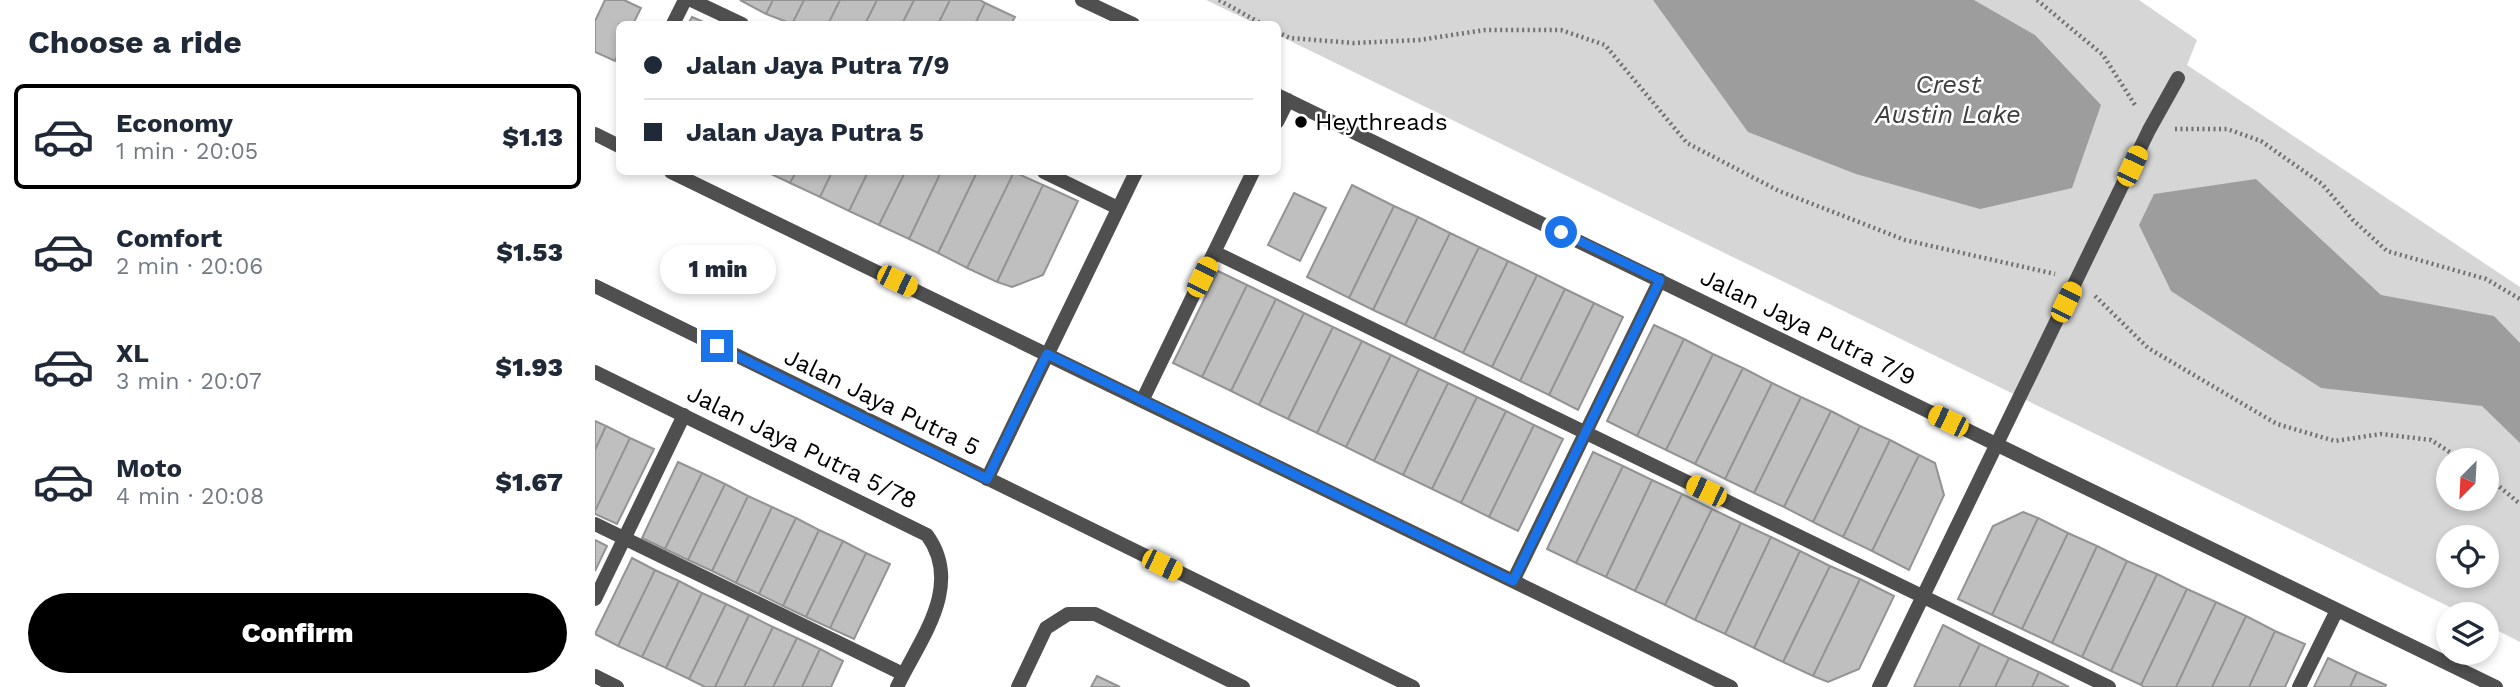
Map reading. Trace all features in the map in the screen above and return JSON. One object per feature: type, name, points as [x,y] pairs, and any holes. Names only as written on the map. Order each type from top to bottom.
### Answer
[{"type":"street","points":[[674,21],[685,0]]},
{"type":"street","points":[[691,0],[736,21]]},
{"type":"street","points":[[1082,0],[1127,21]]},
{"type":"street","points":[[1879,687],[2149,130],[2178,78]]},
{"type":"street","name":"Jalan Jaya Putra 7/9","points":[[1283,97],[2496,687]]},
{"type":"street","points":[[595,134],[616,141]]},
{"type":"street","points":[[677,175],[1731,687]]},
{"type":"street","points":[[1050,175],[1118,208]]},
{"type":"street","points":[[987,479],[1134,175]]},
{"type":"street","points":[[1142,401],[1252,175]]},
{"type":"street","points":[[1214,252],[2109,687]]},
{"type":"street","points":[[1513,581],[1660,280]]},
{"type":"street","name":"Jalan Jaya Putra 5","points":[[595,286],[1413,687]]},
{"type":"street","name":"Jalan Jaya Putra 5/78","points":[[595,372],[927,535],[941,562],[943,591],[900,681]]},
{"type":"street","points":[[595,598],[684,415]]},
{"type":"street","points":[[595,524],[900,681]]},
{"type":"street","points":[[2299,687],[2337,610]]},
{"type":"street","points":[[1018,687],[1046,628],[1068,614],[1095,614],[1243,687]]},
{"type":"street","points":[[595,676],[617,687]]},
{"type":"path","points":[[1219,0],[1257,21]]},
{"type":"path","points":[[2037,0],[2103,55],[2149,130],[2227,129],[2260,141],[2322,184],[2353,220],[2387,251],[2486,279],[2520,299]]},
{"type":"path","points":[[1281,34],[1290,38],[1355,43],[1419,40],[1485,30],[1562,30],[1605,45],[1687,143],[1779,191],[1906,240],[2003,265],[2077,279],[2148,348],[2277,424],[2336,441],[2381,433],[2431,440],[2443,448]]},
{"type":"path","points":[[2499,486],[2520,503]]},
{"type":"shaded area","points":[[1206,0],[2139,0],[2197,40],[2187,65],[2520,287],[2520,642],[2499,631],[2499,602],[2439,602],[1281,36],[1281,21],[1250,21]]},
{"type":"water","name":"Crest Austin Lake","points":[[1653,0],[1974,0],[2035,35],[2101,105],[2072,188],[1980,209],[1856,174],[1748,132]]},
{"type":"water","points":[[2256,179],[2381,295],[2494,316],[2520,343],[2520,443],[2482,406],[2321,388],[2171,291],[2139,225],[2154,194]]},
{"type":"building","points":[[605,0],[624,0],[641,8],[634,21],[616,21],[615,61],[595,52],[595,21]]},
{"type":"building","points":[[740,0],[773,0],[766,14]]},
{"type":"building","points":[[773,0],[804,0],[794,21],[784,21],[766,14]]},
{"type":"building","points":[[804,0],[840,0],[830,21],[794,21]]},
{"type":"building","points":[[840,0],[877,0],[866,21],[830,21]]},
{"type":"building","points":[[877,0],[914,0],[904,21],[866,21]]},
{"type":"building","points":[[914,0],[950,0],[940,21],[904,21]]},
{"type":"building","points":[[950,0],[980,0],[985,3],[976,21],[940,21]]},
{"type":"building","points":[[985,3],[1015,17],[1013,21],[976,21]]},
{"type":"building","points":[[773,175],[794,175],[790,183]]},
{"type":"building","points":[[794,175],[831,175],[820,197],[790,183]]},
{"type":"building","points":[[831,175],[867,175],[849,211],[820,197]]},
{"type":"building","points":[[867,175],[904,175],[879,225],[849,211]]},
{"type":"building","points":[[904,175],[940,175],[909,239],[879,225]]},
{"type":"building","points":[[940,175],[976,175],[938,253],[909,239]]},
{"type":"building","points":[[976,175],[1013,175],[967,268],[938,253]]},
{"type":"building","points":[[1013,175],[1021,175],[1043,185],[997,282],[967,268]]},
{"type":"building","points":[[1043,185],[1078,201],[1043,275],[1012,287],[997,282]]},
{"type":"building","points":[[1352,185],[1394,206],[1349,298],[1307,277]]},
{"type":"building","points":[[1294,193],[1326,208],[1300,261],[1268,245]]},
{"type":"building","points":[[1394,206],[1418,217],[1373,310],[1349,298]]},
{"type":"building","points":[[1418,217],[1450,233],[1405,325],[1373,310]]},
{"type":"building","points":[[1450,233],[1479,247],[1434,339],[1405,325]]},
{"type":"building","points":[[1479,247],[1508,261],[1463,353],[1434,339]]},
{"type":"building","points":[[1508,261],[1537,275],[1492,367],[1463,353]]},
{"type":"building","points":[[1218,271],[1247,285],[1202,377],[1173,363]]},
{"type":"building","points":[[1537,275],[1565,289],[1520,381],[1492,367]]},
{"type":"building","points":[[1247,285],[1276,299],[1231,391],[1202,377]]},
{"type":"building","points":[[1565,289],[1594,303],[1549,395],[1520,381]]},
{"type":"building","points":[[1276,299],[1304,313],[1259,405],[1231,391]]},
{"type":"building","points":[[1594,303],[1623,317],[1578,410],[1549,395]]},
{"type":"building","points":[[1304,313],[1333,327],[1288,419],[1259,405]]},
{"type":"building","points":[[1654,325],[1684,339],[1637,436],[1607,421]]},
{"type":"building","points":[[1333,327],[1362,341],[1317,433],[1288,419]]},
{"type":"building","points":[[1684,339],[1713,354],[1666,450],[1637,436]]},
{"type":"building","points":[[1362,341],[1391,355],[1346,447],[1317,433]]},
{"type":"building","points":[[1713,354],[1743,368],[1695,464],[1666,450]]},
{"type":"building","points":[[1391,355],[1419,369],[1374,461],[1346,447]]},
{"type":"building","points":[[1743,368],[1772,383],[1725,479],[1695,464]]},
{"type":"building","points":[[1419,369],[1448,383],[1403,475],[1374,461]]},
{"type":"building","points":[[1448,383],[1477,397],[1432,489],[1403,475]]},
{"type":"building","points":[[1772,383],[1801,397],[1754,493],[1725,479]]},
{"type":"building","points":[[1477,397],[1506,411],[1461,503],[1432,489]]},
{"type":"building","points":[[1801,397],[1831,411],[1784,507],[1754,493]]},
{"type":"building","points":[[1506,411],[1534,425],[1489,517],[1461,503]]},
{"type":"building","points":[[1831,411],[1860,426],[1813,522],[1784,507]]},
{"type":"building","points":[[595,421],[606,426],[595,450]]},
{"type":"building","points":[[1534,425],[1563,439],[1518,531],[1489,517]]},
{"type":"building","points":[[606,426],[630,438],[595,511],[595,450]]},
{"type":"building","points":[[1860,426],[1890,440],[1843,537],[1813,522]]},
{"type":"building","points":[[630,438],[654,449],[617,524],[595,514],[595,511]]},
{"type":"building","points":[[1890,440],[1919,455],[1872,551],[1843,537]]},
{"type":"building","points":[[1593,452],[1623,466],[1576,563],[1547,549]]},
{"type":"building","points":[[1919,455],[1935,463],[1944,495],[1909,570],[1872,551]]},
{"type":"building","points":[[678,462],[702,473],[665,549],[642,538]]},
{"type":"building","points":[[1623,466],[1652,480],[1606,577],[1576,563]]},
{"type":"building","points":[[702,473],[725,484],[688,560],[665,549]]},
{"type":"building","points":[[1652,480],[1682,494],[1635,591],[1606,577]]},
{"type":"building","points":[[725,484],[748,496],[712,571],[688,560]]},
{"type":"building","points":[[1682,494],[1712,509],[1665,605],[1635,591]]},
{"type":"building","points":[[748,496],[772,507],[736,583],[712,571]]},
{"type":"building","points":[[772,507],[796,518],[759,594],[736,583]]},
{"type":"building","points":[[1712,509],[1741,523],[1695,620],[1665,605]]},
{"type":"building","points":[[2023,512],[2038,518],[1992,615],[1958,599],[1993,526]]},
{"type":"building","points":[[796,518],[819,530],[783,606],[759,594]]},
{"type":"building","points":[[2038,518],[2068,533],[2022,629],[1992,615]]},
{"type":"building","points":[[1741,523],[1771,537],[1725,634],[1695,620]]},
{"type":"building","points":[[819,530],[843,541],[806,617],[783,606]]},
{"type":"building","points":[[2068,533],[2097,546],[2052,643],[2022,629]]},
{"type":"building","points":[[1771,537],[1800,551],[1754,648],[1725,634]]},
{"type":"building","points":[[595,540],[607,546],[595,571]]},
{"type":"building","points":[[843,541],[866,553],[830,628],[806,617]]},
{"type":"building","points":[[2097,546],[2127,561],[2082,657],[2052,643]]},
{"type":"building","points":[[1800,551],[1830,566],[1783,662],[1754,648]]},
{"type":"building","points":[[866,553],[890,564],[854,639],[830,628]]},
{"type":"building","points":[[632,558],[655,570],[618,646],[595,634]]},
{"type":"building","points":[[2127,561],[2157,574],[2111,671],[2082,657]]},
{"type":"building","points":[[1830,566],[1860,579],[1813,676],[1783,662]]},
{"type":"building","points":[[655,570],[679,581],[642,657],[618,646]]},
{"type":"building","points":[[2157,574],[2187,589],[2141,685],[2111,671]]},
{"type":"building","points":[[1860,579],[1894,596],[1859,669],[1828,682],[1813,676]]},
{"type":"building","points":[[679,581],[702,593],[666,668],[642,657]]},
{"type":"building","points":[[2187,589],[2216,602],[2176,687],[2144,687],[2141,685]]},
{"type":"building","points":[[702,593],[726,604],[689,679],[666,668]]},
{"type":"building","points":[[2216,602],[2246,616],[2212,687],[2176,687]]},
{"type":"building","points":[[726,604],[749,615],[715,687],[705,687],[689,679]]},
{"type":"building","points":[[749,615],[773,627],[744,687],[715,687]]},
{"type":"building","points":[[2246,616],[2275,631],[2249,687],[2212,687]]},
{"type":"building","points":[[1943,625],[1980,644],[1959,687],[1914,687]]},
{"type":"building","points":[[773,627],[797,638],[773,687],[744,687]]},
{"type":"building","points":[[2275,631],[2305,644],[2285,687],[2249,687]]},
{"type":"building","points":[[797,638],[820,649],[802,687],[773,687]]},
{"type":"building","points":[[1980,644],[2009,658],[1995,687],[1959,687]]},
{"type":"building","points":[[820,649],[843,661],[831,687],[802,687]]},
{"type":"building","points":[[2009,658],[2039,672],[2032,687],[1995,687]]},
{"type":"building","points":[[2328,658],[2357,672],[2350,687],[2314,687]]},
{"type":"building","points":[[2039,672],[2069,687],[2032,687]]},
{"type":"building","points":[[2357,672],[2386,685],[2350,687]]},
{"type":"building","points":[[1097,676],[1120,687],[1091,687]]},
{"type":"place","name":"Heythreads","points":[[1301,122]]},
{"type":"route","points":[[717,346],[987,479],[1047,354],[1513,581],[1660,280],[1561,232]]}]
